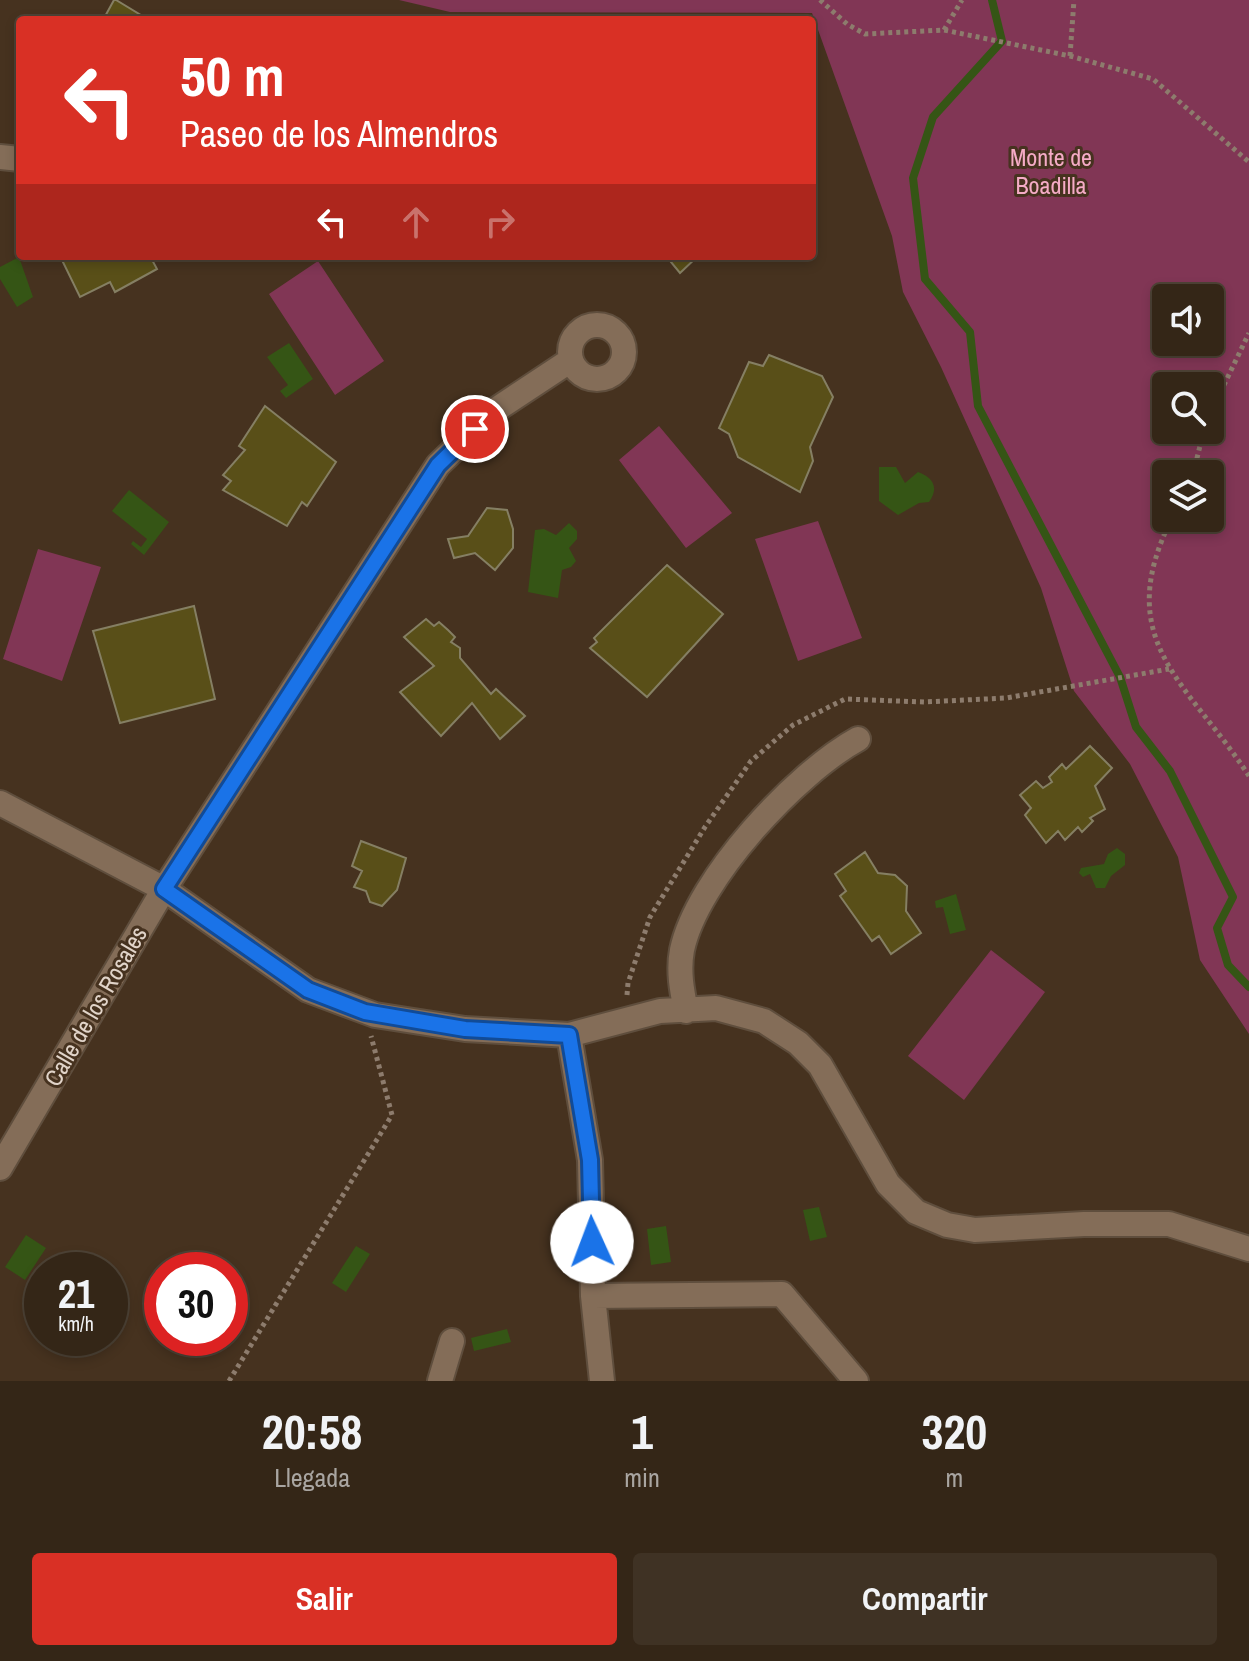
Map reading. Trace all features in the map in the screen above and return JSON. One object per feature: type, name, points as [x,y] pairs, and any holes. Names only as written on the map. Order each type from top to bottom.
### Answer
[{"type":"street","name":"Calle de los Rosales","points":[[0,1168],[164,889],[438,465],[494,411],[571,360]]},
{"type":"street","points":[[686,1011],[680,979],[682,952],[690,926],[708,894],[769,809],[813,774],[828,755],[858,739]]},
{"type":"street","points":[[0,803],[164,889],[308,990],[365,1012],[465,1029],[569,1035],[660,1011],[716,1008],[764,1021],[798,1043],[820,1065],[888,1184],[916,1212],[947,1225],[975,1230],[1084,1224],[1169,1224],[1249,1249]]},
{"type":"street","points":[[569,1035],[590,1160],[593,1296],[602,1381]]},
{"type":"street","points":[[593,1296],[782,1294],[856,1381]]},
{"type":"street","points":[[440,1381],[452,1341]]},
{"type":"path","points":[[820,0],[865,34],[944,30],[1070,56],[1153,79],[1249,162]]},
{"type":"path","points":[[944,30],[962,0]]},
{"type":"path","points":[[1070,56],[1074,0]]},
{"type":"path","points":[[1224,385],[1249,333]]},
{"type":"path","points":[[1165,532],[1153,555],[1147,611],[1169,669],[1249,776]]},
{"type":"path","points":[[229,1381],[392,1115],[365,1012]]},
{"type":"green space","name":"Monte de Boadilla","points":[[399,0],[1249,0],[1249,1034],[1200,960],[1178,857],[1130,764],[1074,691],[1041,588],[941,367],[903,292],[892,236],[816,24],[816,16],[812,13],[450,12]]},
{"type":"green space","points":[[318,261],[384,361],[335,395],[269,294]]},
{"type":"green space","points":[[659,426],[732,513],[686,548],[619,460]]},
{"type":"green space","points":[[818,521],[862,638],[798,661],[755,539]]},
{"type":"green space","points":[[38,549],[101,567],[62,681],[3,659]]},
{"type":"green space","points":[[991,950],[1045,992],[964,1100],[908,1056]]},
{"type":"shaded area","points":[[16,259],[20,260],[33,297],[17,307],[0,279],[0,267]]},
{"type":"shaded area","points":[[289,343],[313,379],[286,398],[280,391],[288,385],[267,357]]},
{"type":"shaded area","points":[[879,467],[896,467],[905,483],[918,472],[928,477],[934,488],[929,502],[919,503],[898,515],[879,501]]},
{"type":"shaded area","points":[[129,490],[169,522],[144,555],[131,544],[133,541],[141,547],[147,539],[112,511]]},
{"type":"shaded area","points":[[569,523],[577,531],[577,539],[569,548],[576,561],[562,570],[558,598],[528,592],[535,530],[544,529],[556,535]]},
{"type":"shaded area","points":[[1117,848],[1125,854],[1125,865],[1111,876],[1105,888],[1096,888],[1090,874],[1083,877],[1079,873],[1081,868],[1104,864],[1108,854]]},
{"type":"shaded area","points":[[956,894],[966,930],[950,934],[943,907],[936,908],[935,901]]},
{"type":"shaded area","points":[[819,1207],[827,1237],[810,1241],[803,1210]]},
{"type":"shaded area","points":[[666,1226],[671,1262],[651,1265],[647,1229]]},
{"type":"shaded area","points":[[26,1235],[46,1248],[43,1252],[24,1252],[24,1279],[5,1267]]},
{"type":"shaded area","points":[[356,1246],[370,1254],[346,1292],[332,1283]]},
{"type":"shaded area","points":[[507,1329],[511,1342],[474,1351],[471,1338]]},
{"type":"building","points":[[116,0],[142,16],[105,16]]},
{"type":"building","points":[[62,260],[152,260],[157,269],[115,292],[110,282],[80,297]]},
{"type":"building","points":[[669,260],[694,260],[680,273]]},
{"type":"building","points":[[769,355],[822,376],[833,397],[810,447],[813,461],[800,492],[738,457],[729,434],[719,428],[749,362],[763,366]]},
{"type":"building","points":[[265,406],[336,462],[307,506],[302,502],[287,526],[223,490],[231,481],[223,475],[245,450],[239,446]]},
{"type":"building","points":[[487,508],[507,510],[513,529],[513,548],[495,570],[475,553],[454,558],[448,539],[468,536]]},
{"type":"building","points":[[667,565],[723,614],[647,697],[590,648],[597,642],[594,638]]},
{"type":"building","points":[[194,606],[215,699],[120,723],[93,631]]},
{"type":"building","points":[[426,619],[434,626],[439,622],[455,637],[451,642],[460,648],[460,658],[491,694],[496,689],[525,716],[500,739],[472,703],[441,736],[400,692],[434,666],[404,637]]},
{"type":"building","points":[[1090,746],[1112,768],[1095,786],[1105,809],[1090,818],[1093,821],[1082,832],[1078,827],[1065,840],[1058,831],[1046,843],[1025,815],[1031,808],[1020,795],[1036,781],[1043,788],[1052,782],[1049,777],[1062,764],[1066,769]]},
{"type":"building","points":[[361,841],[406,858],[397,890],[382,906],[370,902],[366,891],[354,887],[362,871],[352,866]]},
{"type":"building","points":[[865,852],[878,873],[895,875],[907,886],[906,911],[921,933],[891,954],[879,936],[872,941],[840,896],[846,891],[835,874]]},
{"type":"waterway","points":[[992,0],[1002,41],[933,117],[913,178],[925,279],[970,332],[978,406],[1120,677],[1136,727],[1170,771],[1233,897],[1217,928],[1228,965],[1249,987]]},
{"type":"route","points":[[475,429],[438,465],[164,889],[308,990],[365,1012],[465,1029],[569,1035],[590,1160],[592,1242]]}]
